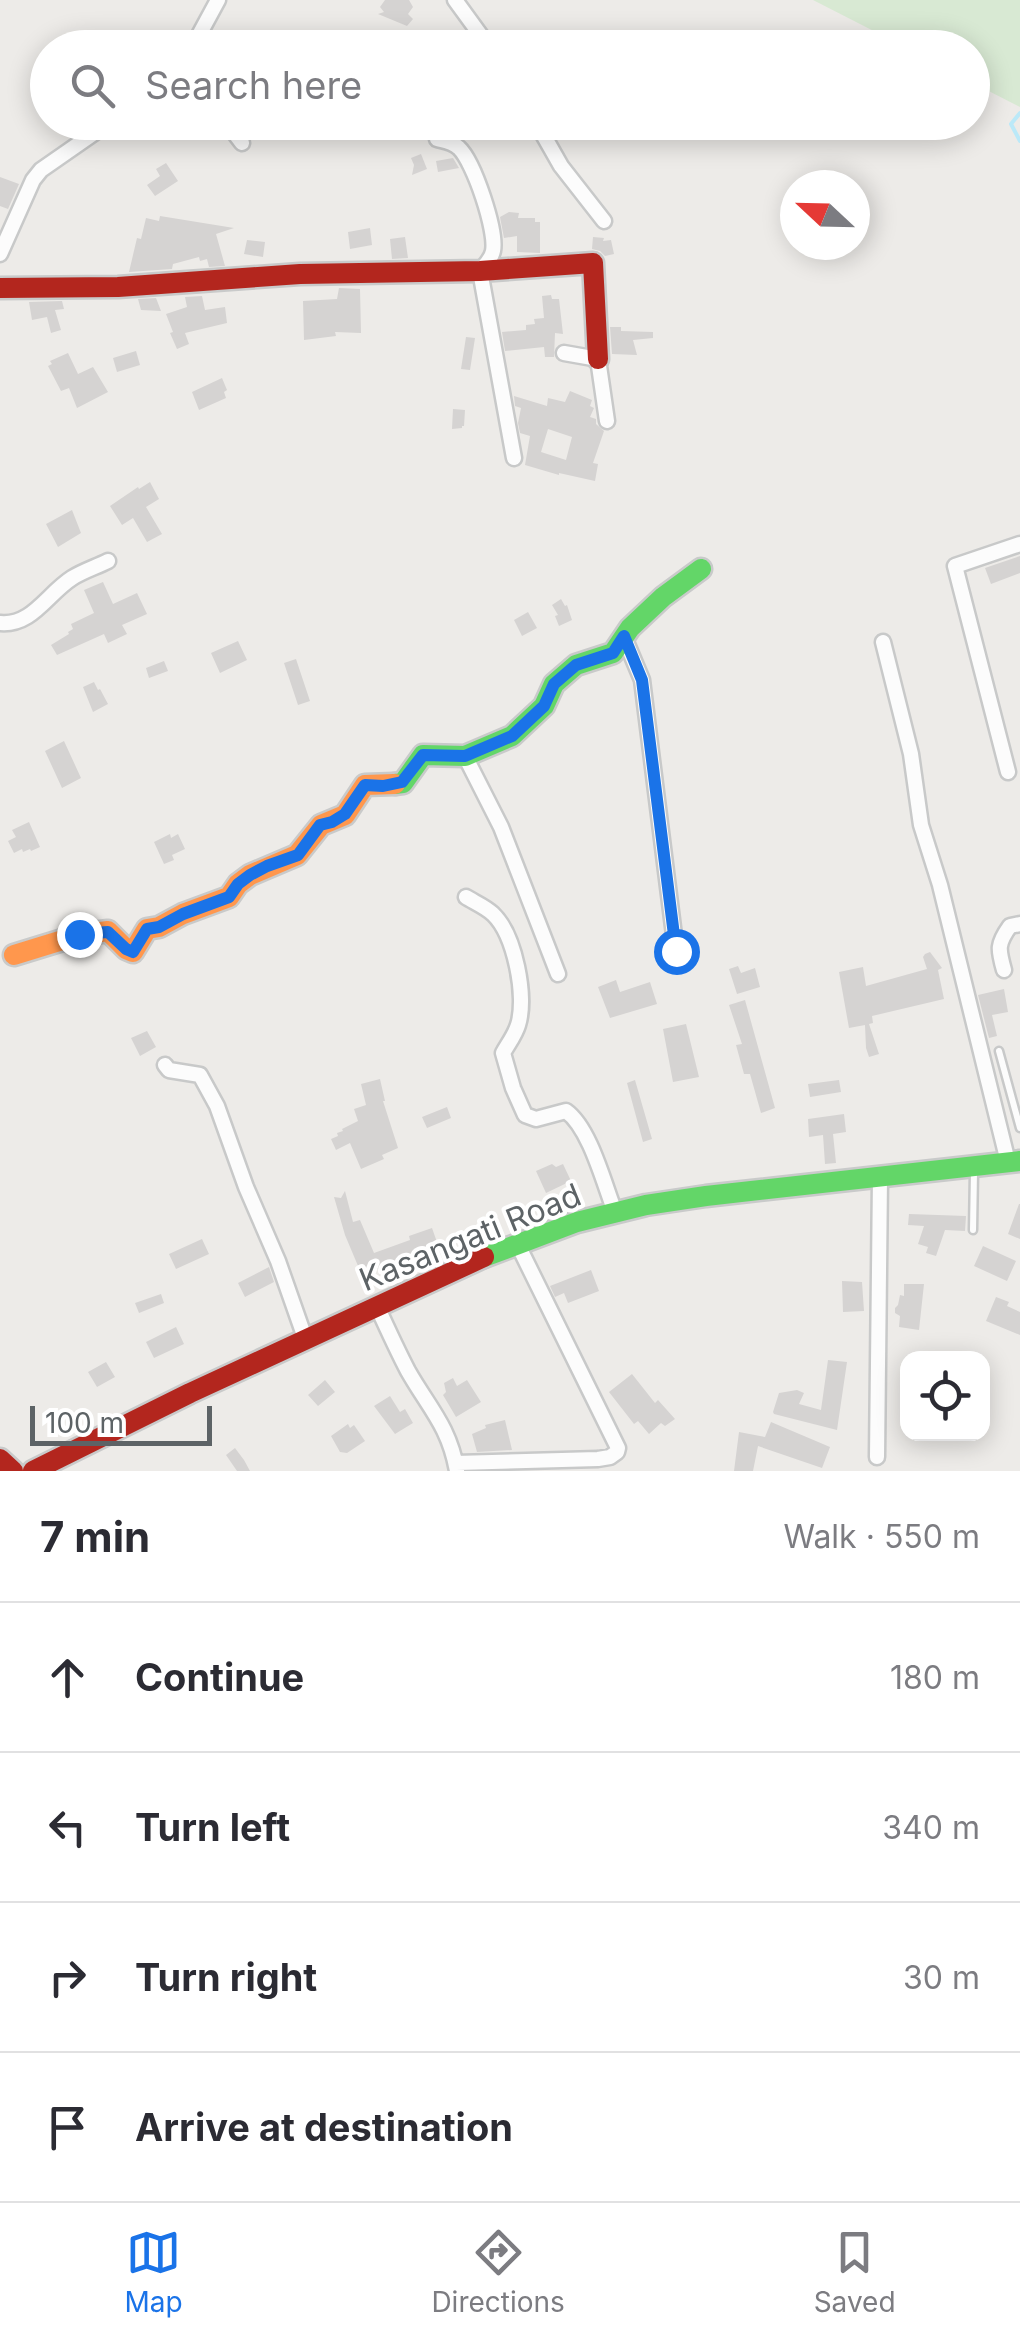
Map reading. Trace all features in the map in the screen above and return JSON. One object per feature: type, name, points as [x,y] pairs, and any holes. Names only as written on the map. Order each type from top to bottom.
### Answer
[{"type":"street","points":[[202,30],[218,0]]},
{"type":"street","points":[[455,0],[477,30]]},
{"type":"street","points":[[0,254],[33,180],[84,140]]},
{"type":"street","points":[[441,140],[455,144],[462,151],[486,206],[494,243],[493,253],[480,271],[514,458]]},
{"type":"street","points":[[546,140],[604,222]]},
{"type":"street","points":[[0,288],[118,287],[300,274],[480,271],[593,263],[606,421]]},
{"type":"street","points":[[564,353],[598,360]]},
{"type":"street","points":[[1008,772],[955,566],[1020,544]]},
{"type":"street","points":[[0,622],[14,624],[25,618],[72,578],[108,562]]},
{"type":"street","points":[[14,955],[79,934],[108,932],[133,952],[147,929],[229,897],[250,875],[298,855],[320,825],[345,814],[365,785],[402,782],[423,755],[465,756],[512,736],[544,706],[554,684],[576,665],[613,653],[630,628],[701,569]]},
{"type":"street","points":[[624,636],[642,680],[676,951]]},
{"type":"street","points":[[883,642],[911,754],[921,825],[1014,1162]]},
{"type":"street","points":[[465,756],[501,827],[558,974]]},
{"type":"street","points":[[466,897],[493,914],[512,950],[523,997],[518,1025],[503,1053],[525,1116],[536,1119],[566,1111],[576,1118],[615,1212]]},
{"type":"street","points":[[1004,970],[999,950],[1002,936],[1010,926],[1020,924]]},
{"type":"street","points":[[165,1065],[169,1070],[200,1075],[217,1106],[305,1338]]},
{"type":"street","name":"Kasangati Road","points":[[33,1471],[305,1338],[517,1243],[577,1222],[646,1205],[776,1186],[1014,1162]]},
{"type":"street","points":[[877,1457],[880,1178]]},
{"type":"street","points":[[377,1306],[409,1373],[446,1432],[456,1467],[610,1457],[618,1448],[517,1243]]},
{"type":"street","points":[[0,1459],[12,1471]]},
{"type":"lane","points":[[999,1051],[1020,1128]]},
{"type":"lane","points":[[973,1230],[974,1166]]},
{"type":"green space","points":[[813,0],[1020,0],[1020,107],[990,92],[990,30],[872,30]]},
{"type":"building","points":[[385,0],[409,0],[413,7],[408,14],[413,19],[407,26],[378,14],[384,12],[380,7]]},
{"type":"building","points":[[421,154],[427,169],[412,175],[411,158]]},
{"type":"building","points":[[453,158],[459,168],[438,172],[436,161]]},
{"type":"building","points":[[166,163],[178,181],[155,196],[147,185],[160,176],[156,169]]},
{"type":"building","points":[[0,177],[19,184],[8,209],[0,206]]},
{"type":"building","points":[[509,212],[540,222],[540,253],[517,252],[517,236],[504,238],[500,217]]},
{"type":"building","points":[[160,216],[234,228],[216,234],[225,266],[209,267],[207,259],[200,261],[199,257],[173,264],[172,269],[129,272],[146,218],[159,221]]},
{"type":"building","points":[[370,228],[372,245],[350,249],[348,232]]},
{"type":"building","points":[[405,237],[408,258],[392,259],[390,239]]},
{"type":"building","points":[[593,237],[611,240],[614,254],[605,256],[592,249]]},
{"type":"building","points":[[247,240],[265,242],[263,257],[244,254]]},
{"type":"building","points":[[339,288],[360,289],[361,333],[335,332],[336,336],[304,340],[303,301],[337,299]]},
{"type":"building","points":[[551,295],[552,299],[559,299],[563,334],[555,333],[554,357],[545,357],[544,347],[505,351],[502,332],[526,330],[526,325],[535,324],[534,319],[544,318],[542,296]]},
{"type":"building","points":[[202,296],[205,310],[225,307],[227,323],[185,333],[189,344],[177,349],[166,314],[187,307],[185,297]]},
{"type":"building","points":[[156,298],[161,311],[141,310],[138,299]]},
{"type":"building","points":[[62,301],[64,309],[55,310],[61,330],[51,333],[47,317],[32,320],[29,302]]},
{"type":"building","points":[[610,327],[653,332],[653,338],[633,340],[637,355],[612,354]]},
{"type":"building","points":[[466,337],[475,338],[470,370],[461,369]]},
{"type":"building","points":[[136,351],[140,365],[117,372],[113,358]]},
{"type":"building","points":[[68,353],[78,374],[93,367],[108,392],[77,408],[69,388],[61,391],[48,366],[50,361]]},
{"type":"building","points":[[222,378],[226,398],[199,410],[192,392]]},
{"type":"building","points":[[570,391],[592,400],[590,417],[604,431],[593,463],[598,464],[595,481],[525,465],[530,436],[520,433],[521,408],[515,406],[514,396],[547,406],[548,398],[565,402]],"holes":[[[548,429],[572,437],[566,460],[541,452]]]},
{"type":"building","points":[[453,409],[465,410],[462,428],[452,429]]},
{"type":"building","points":[[150,482],[159,499],[146,507],[162,534],[147,542],[133,518],[122,525],[110,506]]},
{"type":"building","points":[[72,510],[81,533],[58,547],[46,524]]},
{"type":"building","points":[[1020,556],[1020,573],[991,584],[985,568]]},
{"type":"building","points":[[103,582],[113,604],[137,593],[147,614],[122,625],[127,634],[108,643],[104,634],[57,655],[51,645],[69,634],[71,624],[94,613],[84,590]]},
{"type":"building","points":[[561,599],[572,620],[559,626],[552,605]]},
{"type":"building","points":[[528,612],[537,628],[522,636],[514,620]]},
{"type":"building","points":[[238,641],[247,660],[220,673],[211,653]]},
{"type":"building","points":[[296,659],[310,701],[298,705],[284,663]]},
{"type":"building","points":[[164,661],[168,671],[149,678],[146,668]]},
{"type":"building","points":[[94,682],[108,704],[93,712],[83,687]]},
{"type":"building","points":[[64,741],[81,778],[62,788],[45,751]]},
{"type":"building","points":[[29,822],[40,847],[14,853],[8,841],[16,837],[12,830]]},
{"type":"building","points":[[170,834],[171,838],[178,834],[185,849],[164,864],[154,842]]},
{"type":"building","points":[[930,952],[942,968],[938,970],[944,999],[872,1016],[873,1023],[869,1024],[879,1054],[869,1057],[865,1025],[849,1028],[839,972],[863,967],[866,986],[927,969],[923,957]]},
{"type":"building","points":[[738,966],[741,973],[755,968],[760,987],[737,994],[729,969]]},
{"type":"building","points":[[616,980],[620,992],[650,982],[657,1004],[610,1018],[598,987]]},
{"type":"building","points":[[1004,989],[1008,1012],[992,1015],[997,1036],[989,1038],[978,995]]},
{"type":"building","points":[[745,1000],[775,1108],[761,1113],[750,1074],[744,1074],[736,1045],[742,1044],[729,1005]]},
{"type":"building","points":[[686,1024],[699,1077],[673,1082],[663,1029]]},
{"type":"building","points":[[147,1031],[156,1047],[140,1056],[131,1038]]},
{"type":"building","points":[[380,1079],[398,1148],[361,1169],[350,1143],[336,1150],[331,1139],[358,1121],[354,1109],[366,1105],[361,1084]]},
{"type":"building","points":[[635,1080],[652,1139],[643,1142],[627,1083]]},
{"type":"building","points":[[839,1080],[841,1092],[810,1097],[808,1084]]},
{"type":"building","points":[[447,1107],[451,1118],[427,1128],[422,1117]]},
{"type":"building","points":[[844,1114],[846,1132],[833,1134],[836,1163],[825,1164],[823,1135],[809,1137],[808,1119]]},
{"type":"building","points":[[563,1164],[571,1181],[546,1193],[536,1171]]},
{"type":"building","points":[[345,1191],[353,1222],[360,1220],[374,1253],[432,1228],[438,1245],[408,1255],[398,1261],[400,1264],[361,1273],[334,1197],[341,1198]]},
{"type":"building","points":[[1020,1204],[1020,1239],[1008,1234]]},
{"type":"building","points":[[909,1214],[966,1216],[965,1231],[945,1230],[936,1256],[926,1253],[928,1247],[918,1244],[924,1226],[908,1225]]},
{"type":"building","points":[[481,1226],[487,1241],[461,1252],[455,1237]]},
{"type":"building","points":[[202,1239],[209,1254],[176,1269],[169,1254]]},
{"type":"building","points":[[983,1246],[1016,1261],[1007,1281],[974,1266]]},
{"type":"building","points":[[269,1267],[274,1282],[245,1297],[238,1283]]},
{"type":"building","points":[[591,1270],[599,1291],[568,1303],[564,1293],[555,1297],[550,1286]]},
{"type":"building","points":[[842,1281],[862,1282],[864,1311],[843,1312]]},
{"type":"building","points":[[904,1284],[924,1284],[919,1330],[899,1327],[900,1316],[895,1308],[900,1295],[904,1296]]},
{"type":"building","points":[[161,1294],[164,1303],[139,1313],[135,1303]]},
{"type":"building","points":[[996,1297],[1020,1312],[1020,1335],[986,1321]]},
{"type":"building","points":[[176,1327],[184,1344],[154,1358],[146,1342]]},
{"type":"building","points":[[828,1360],[847,1362],[837,1430],[774,1414],[779,1393],[797,1390],[804,1393],[799,1404],[821,1410]]},
{"type":"building","points":[[106,1362],[115,1377],[97,1387],[88,1372]]},
{"type":"building","points":[[632,1374],[655,1403],[658,1400],[675,1419],[665,1426],[661,1423],[649,1434],[638,1421],[634,1424],[609,1392]]},
{"type":"building","points":[[453,1378],[457,1386],[467,1380],[481,1402],[456,1417],[443,1395],[444,1383]]},
{"type":"building","points":[[325,1380],[335,1392],[318,1406],[308,1395]]},
{"type":"building","points":[[390,1396],[413,1423],[395,1434],[374,1406]]},
{"type":"building","points":[[505,1420],[512,1450],[477,1452],[472,1434],[486,1428],[485,1425]]},
{"type":"building","points":[[771,1422],[830,1447],[822,1468],[758,1446],[753,1471],[734,1471],[739,1432],[765,1437]]},
{"type":"building","points":[[348,1424],[350,1428],[354,1425],[365,1441],[347,1453],[340,1452],[331,1436]]},
{"type":"building","points":[[235,1448],[250,1471],[237,1471],[226,1455]]},
{"type":"waterway","points":[[1020,113],[1011,124],[1020,141]]},
{"type":"traffic: fast","points":[[395,784],[403,783],[423,755],[465,756],[512,736],[544,706],[554,684],[576,665],[613,653],[630,628],[701,569]]},
{"type":"traffic: fast","points":[[484,1257],[577,1222],[646,1205],[1020,1161]]},
{"type":"traffic: slow","points":[[14,955],[79,935],[108,931],[133,952],[147,929],[229,897],[250,875],[297,855],[321,825],[345,815],[365,785],[395,784]]},
{"type":"traffic: jam","points":[[0,288],[118,287],[300,274],[480,271],[593,263],[598,359]]},
{"type":"traffic: jam","points":[[33,1471],[190,1393],[484,1257]]},
{"type":"traffic: jam","points":[[0,1459],[13,1471]]},
{"type":"route","points":[[79,934],[108,932],[133,952],[147,929],[229,897],[250,875],[298,855],[320,825],[345,814],[365,785],[402,782],[423,755],[465,756],[512,736],[544,706],[554,684],[576,665],[613,653],[624,636],[642,680],[676,951]]}]
